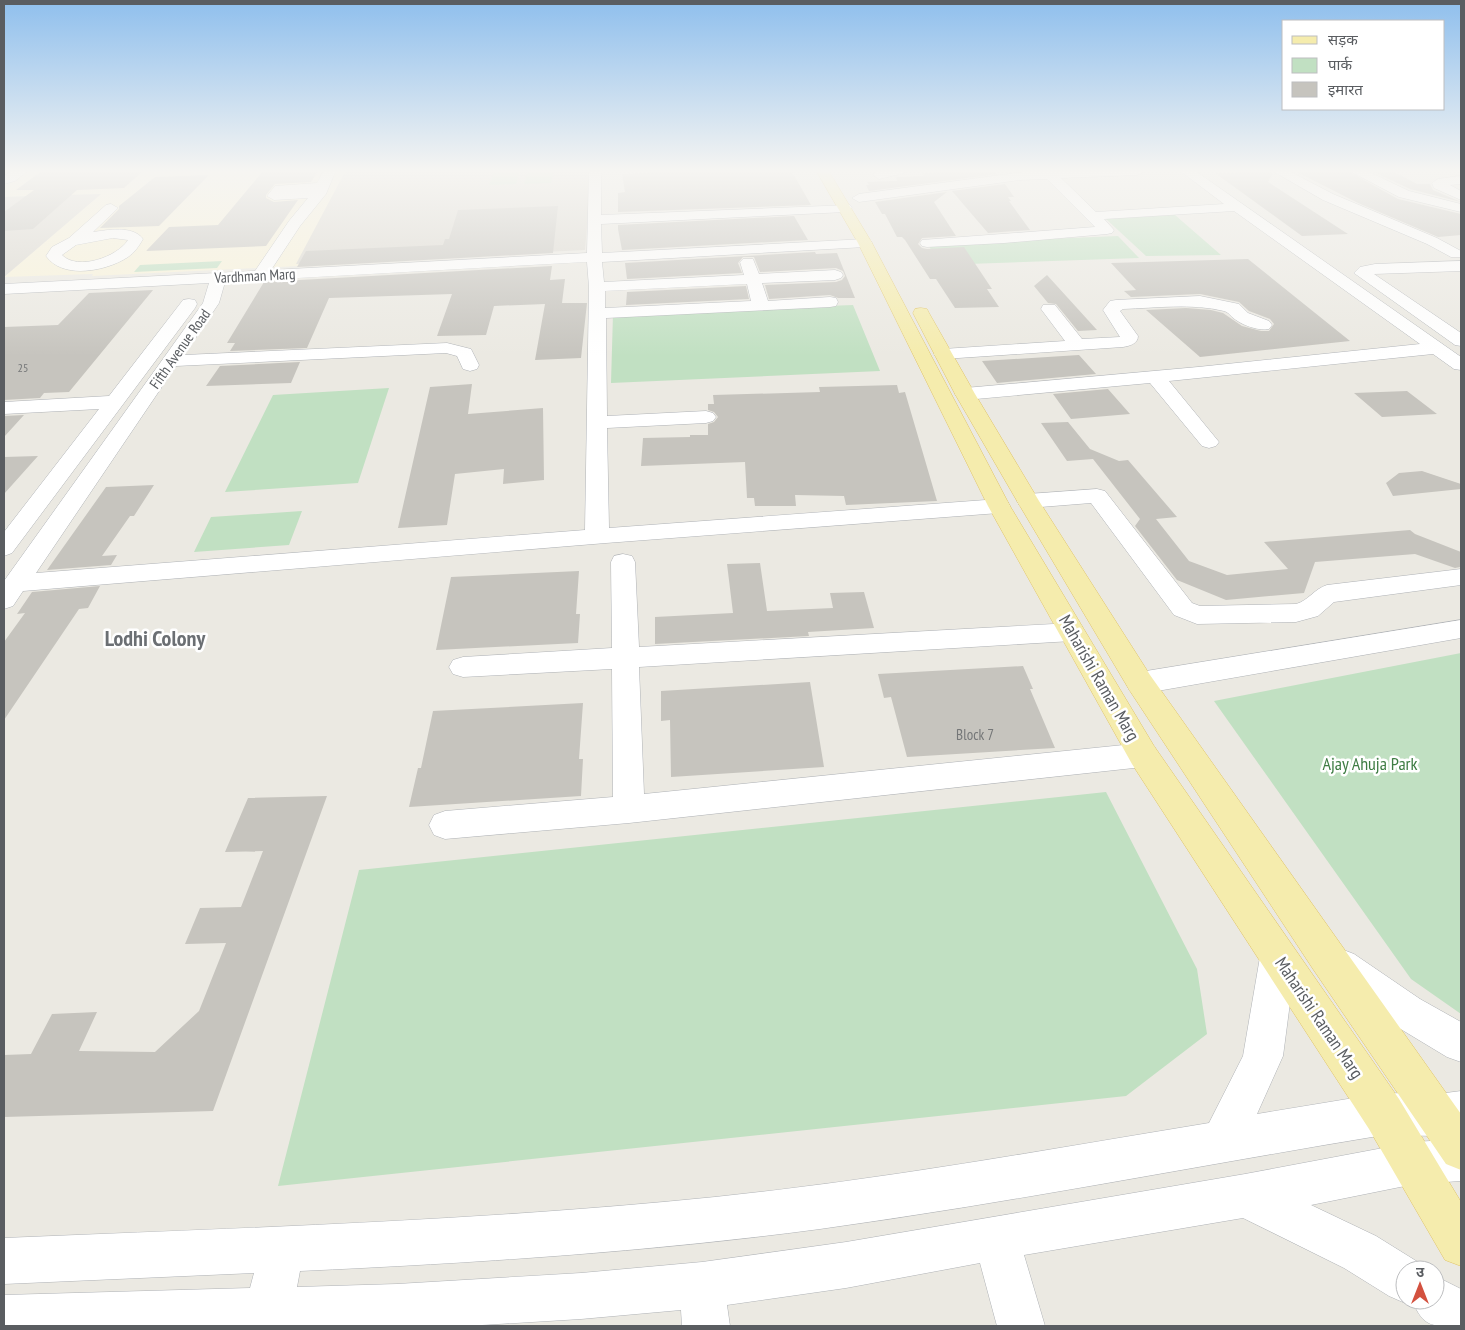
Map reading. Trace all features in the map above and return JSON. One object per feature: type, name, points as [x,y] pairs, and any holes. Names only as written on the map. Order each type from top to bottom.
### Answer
[{"type":"main road","name":"Maharishi Raman Marg","points":[[862,232],[865,243],[999,506],[1143,755],[1384,1114],[1461,1244]]},
{"type":"main road","name":"Maharishi Raman Marg","points":[[875,232],[965,394],[1028,501],[1140,683],[1326,956],[1450,1113],[1461,1149]]},
{"type":"street","points":[[73,242],[113,234],[132,236],[136,239],[130,248],[118,256],[89,265],[77,267],[57,261],[54,256],[56,252],[73,242],[84,232]]},
{"type":"street","points":[[260,275],[289,232]]},
{"type":"street","points":[[594,232],[597,287],[596,530],[597,534],[603,536]]},
{"type":"street","points":[[927,243],[1083,232]]},
{"type":"street","points":[[1272,232],[1461,365]]},
{"type":"street","points":[[1411,232],[1460,253]]},
{"type":"street","name":"Vardhman Marg","points":[[4,289],[865,243]]},
{"type":"street","points":[[1314,262],[1460,253]]},
{"type":"street","points":[[1460,253],[1366,270],[1362,273],[1461,341]]},
{"type":"street","points":[[746,258],[755,280],[761,306]]},
{"type":"street","points":[[58,286],[68,265]]},
{"type":"street","points":[[58,286],[89,265]]},
{"type":"street","points":[[597,287],[835,276]]},
{"type":"street","name":"Fifth Avenue Road","points":[[10,592],[212,303],[218,278]]},
{"type":"street","name":"Fifth Avenue Road","points":[[4,548],[190,303],[218,278]]},
{"type":"street","points":[[943,354],[1123,342],[1129,339],[1127,333],[1110,310],[1123,304],[1200,301],[1232,308],[1242,317],[1263,324]]},
{"type":"street","points":[[597,312],[830,302]]},
{"type":"street","points":[[1049,309],[1078,346]]},
{"type":"street","points":[[1410,330],[1443,328]]},
{"type":"street","points":[[171,361],[446,348],[466,354],[470,365]]},
{"type":"street","points":[[965,394],[1155,377],[1437,348]]},
{"type":"street","points":[[1155,377],[1209,442]]},
{"type":"street","points":[[4,408],[114,402]]},
{"type":"street","points":[[596,423],[706,418]]},
{"type":"street","points":[[1028,501],[1097,496],[1183,609],[1197,614],[1242,615],[1288,606],[1309,610],[1327,594],[1461,577]]},
{"type":"street","points":[[10,592],[603,536],[999,506]]},
{"type":"street","points":[[4,561],[34,559]]},
{"type":"street","points":[[623,562],[629,809]]},
{"type":"street","points":[[1288,606],[1331,651]]},
{"type":"street","points":[[1140,683],[1461,629]]},
{"type":"street","points":[[463,667],[1072,632]]},
{"type":"street","points":[[446,826],[629,809],[1143,755]]},
{"type":"street","points":[[1326,956],[1407,1012],[1461,1043]]},
{"type":"street","points":[[1221,1142],[1260,1067],[1278,958]]},
{"type":"street","points":[[4,1261],[437,1243],[695,1221],[818,1207],[1384,1114],[1450,1113]]},
{"type":"street","points":[[4,1320],[266,1319],[397,1307],[581,1296],[704,1306],[846,1265],[1245,1196],[1414,1163],[1461,1160]]},
{"type":"street","points":[[1245,1196],[1360,1252],[1395,1274]]},
{"type":"street","points":[[996,1238],[1021,1326]]},
{"type":"street","points":[[266,1319],[282,1249]]},
{"type":"street","points":[[1445,1306],[1461,1316]]},
{"type":"shaded area","points":[[4,232],[57,232],[4,277]]},
{"type":"shaded area","points":[[57,232],[316,232],[299,266],[92,276],[93,274],[4,277]]},
{"type":"shaded area","points":[[313,232],[587,232],[585,250],[296,264]]},
{"type":"green space","points":[[1120,232],[1195,232],[1221,255],[1146,256]]},
{"type":"green space","points":[[1118,236],[1139,258],[939,265],[928,244]]},
{"type":"green space","points":[[222,261],[217,268],[134,272],[140,265]]},
{"type":"green space","points":[[853,305],[880,371],[611,383],[613,314]]},
{"type":"green space","points":[[389,388],[358,483],[225,492],[273,395]]},
{"type":"green space","points":[[302,511],[289,545],[194,552],[211,517]]},
{"type":"green space","name":"Ajay Ahuja Park","points":[[1461,653],[1461,1014],[1411,979],[1214,701]]},
{"type":"green space","points":[[1106,792],[1197,969],[1207,1034],[1126,1096],[278,1186],[359,870]]},
{"type":"building","points":[[164,232],[276,232],[266,246],[146,251]]},
{"type":"building","points":[[451,232],[555,232],[553,253],[297,267],[306,251],[443,245],[445,239],[449,239]]},
{"type":"building","points":[[619,232],[803,232],[808,240],[622,250]]},
{"type":"building","points":[[894,232],[953,232],[956,236],[922,238],[918,244],[922,248],[927,249],[964,247],[992,289],[987,289],[999,307],[955,308],[936,279],[930,279],[905,240],[902,237],[897,237]]},
{"type":"building","points":[[1297,232],[1345,232],[1348,234],[1302,236]]},
{"type":"building","points":[[1426,232],[1461,232],[1461,235],[1438,237]]},
{"type":"building","points":[[815,252],[816,254],[837,253],[855,298],[838,298],[830,295],[769,299],[765,285],[836,282],[842,280],[845,276],[843,271],[836,268],[760,272],[754,257],[743,257],[738,263],[742,273],[627,279],[625,263]]},
{"type":"building","points":[[1248,259],[1350,341],[1200,357],[1146,310],[1186,308],[1211,310],[1223,313],[1242,326],[1261,331],[1269,331],[1274,324],[1270,319],[1249,311],[1239,302],[1200,294],[1131,297],[1124,291],[1136,290],[1111,263]]},
{"type":"building","points":[[552,266],[550,280],[565,279],[562,303],[587,303],[581,358],[535,360],[545,304],[494,306],[486,335],[437,336],[452,294],[329,298],[307,348],[230,351],[235,343],[227,343],[264,282]]},
{"type":"building","points":[[1047,275],[1097,330],[1078,331],[1056,304],[1048,303],[1034,286]]},
{"type":"building","points":[[746,286],[749,299],[626,305],[627,292]]},
{"type":"building","points":[[153,290],[69,392],[44,393],[40,398],[4,400],[4,327],[58,325],[89,293]]},
{"type":"building","points":[[1079,355],[1096,374],[997,383],[982,361]]},
{"type":"building","points":[[300,362],[291,383],[206,386],[220,366]]},
{"type":"building","points":[[472,384],[468,414],[543,408],[544,480],[503,484],[504,469],[455,474],[447,525],[398,528],[430,387]]},
{"type":"building","points":[[897,385],[899,393],[905,392],[937,501],[846,505],[844,496],[795,495],[796,506],[755,506],[754,498],[747,498],[745,462],[641,466],[643,438],[708,435],[708,424],[714,422],[718,417],[714,412],[708,410],[708,404],[714,404],[713,395],[820,392],[819,387]]},
{"type":"building","points":[[1108,389],[1130,414],[1071,419],[1053,394]]},
{"type":"building","points":[[1407,391],[1437,414],[1382,417],[1354,393]]},
{"type":"building","points":[[24,415],[4,437],[4,416]]},
{"type":"building","points":[[1068,422],[1090,449],[1119,461],[1128,460],[1177,517],[1156,519],[1189,561],[1227,575],[1288,569],[1264,542],[1410,530],[1415,534],[1461,552],[1460,567],[1455,568],[1415,554],[1315,562],[1304,593],[1226,600],[1177,580],[1135,526],[1140,519],[1093,459],[1067,461],[1041,423]]},
{"type":"building","points":[[38,456],[4,494],[4,457]]},
{"type":"building","points":[[1422,471],[1461,484],[1461,489],[1393,496],[1386,483],[1399,473]]},
{"type":"building","points":[[154,485],[134,516],[130,516],[102,556],[117,555],[111,565],[47,570],[106,487]]},
{"type":"building","points":[[760,563],[767,611],[833,608],[830,593],[864,592],[874,628],[808,632],[809,636],[655,644],[655,617],[733,613],[727,564]]},
{"type":"building","points":[[579,571],[576,614],[580,614],[578,643],[436,650],[451,577]]},
{"type":"building","points":[[100,586],[88,608],[79,609],[4,720],[4,642],[25,613],[17,614],[32,592]]},
{"type":"building","points":[[1023,666],[1033,689],[1030,689],[1055,748],[907,757],[891,697],[884,698],[878,674]]},
{"type":"building","points":[[810,682],[824,767],[671,777],[670,720],[661,721],[661,691]]},
{"type":"building","points":[[583,703],[579,759],[583,759],[581,796],[409,807],[418,768],[421,768],[433,711]]},
{"type":"building","points":[[327,796],[213,1111],[4,1117],[4,1055],[31,1054],[52,1014],[97,1012],[79,1051],[155,1052],[199,1011],[226,943],[185,944],[200,908],[241,907],[263,851],[225,852],[248,798]]},
{"type":"district","name":"Lodhi Colony","points":[[155,638]]}]
